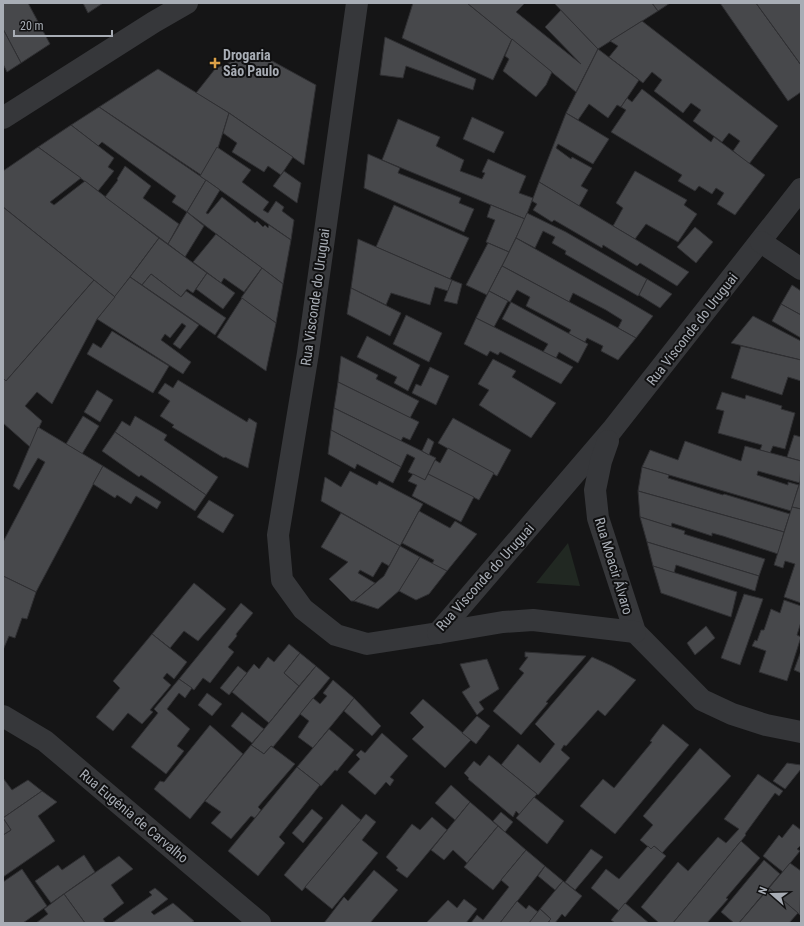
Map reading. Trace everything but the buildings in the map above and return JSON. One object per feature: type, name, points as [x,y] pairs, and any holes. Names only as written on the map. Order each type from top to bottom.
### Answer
[{"type":"street","points":[[3,118],[154,22],[187,3]]},
{"type":"street","name":"Rua Visconde do Uruguai","points":[[357,3],[308,353],[278,535],[282,580],[303,610],[336,635],[367,644],[438,633],[612,430],[761,242],[801,189]]},
{"type":"street","points":[[761,242],[801,270]]},
{"type":"street","name":"Rua Moacir Álvaro","points":[[612,430],[600,461],[595,490],[598,518],[635,632],[702,700],[732,714],[766,725],[801,732]]},
{"type":"street","name":"Rua Moacir Álvaro","points":[[438,633],[503,622],[533,620],[635,632]]},
{"type":"street","name":"Rua Eugênia de Carvalho","points":[[3,716],[45,741],[260,923]]},
{"type":"shaded area","points":[[568,543],[580,586],[536,583]]},
{"type":"place","name":"Drogaria São Paulo","points":[[215,63]]}]
